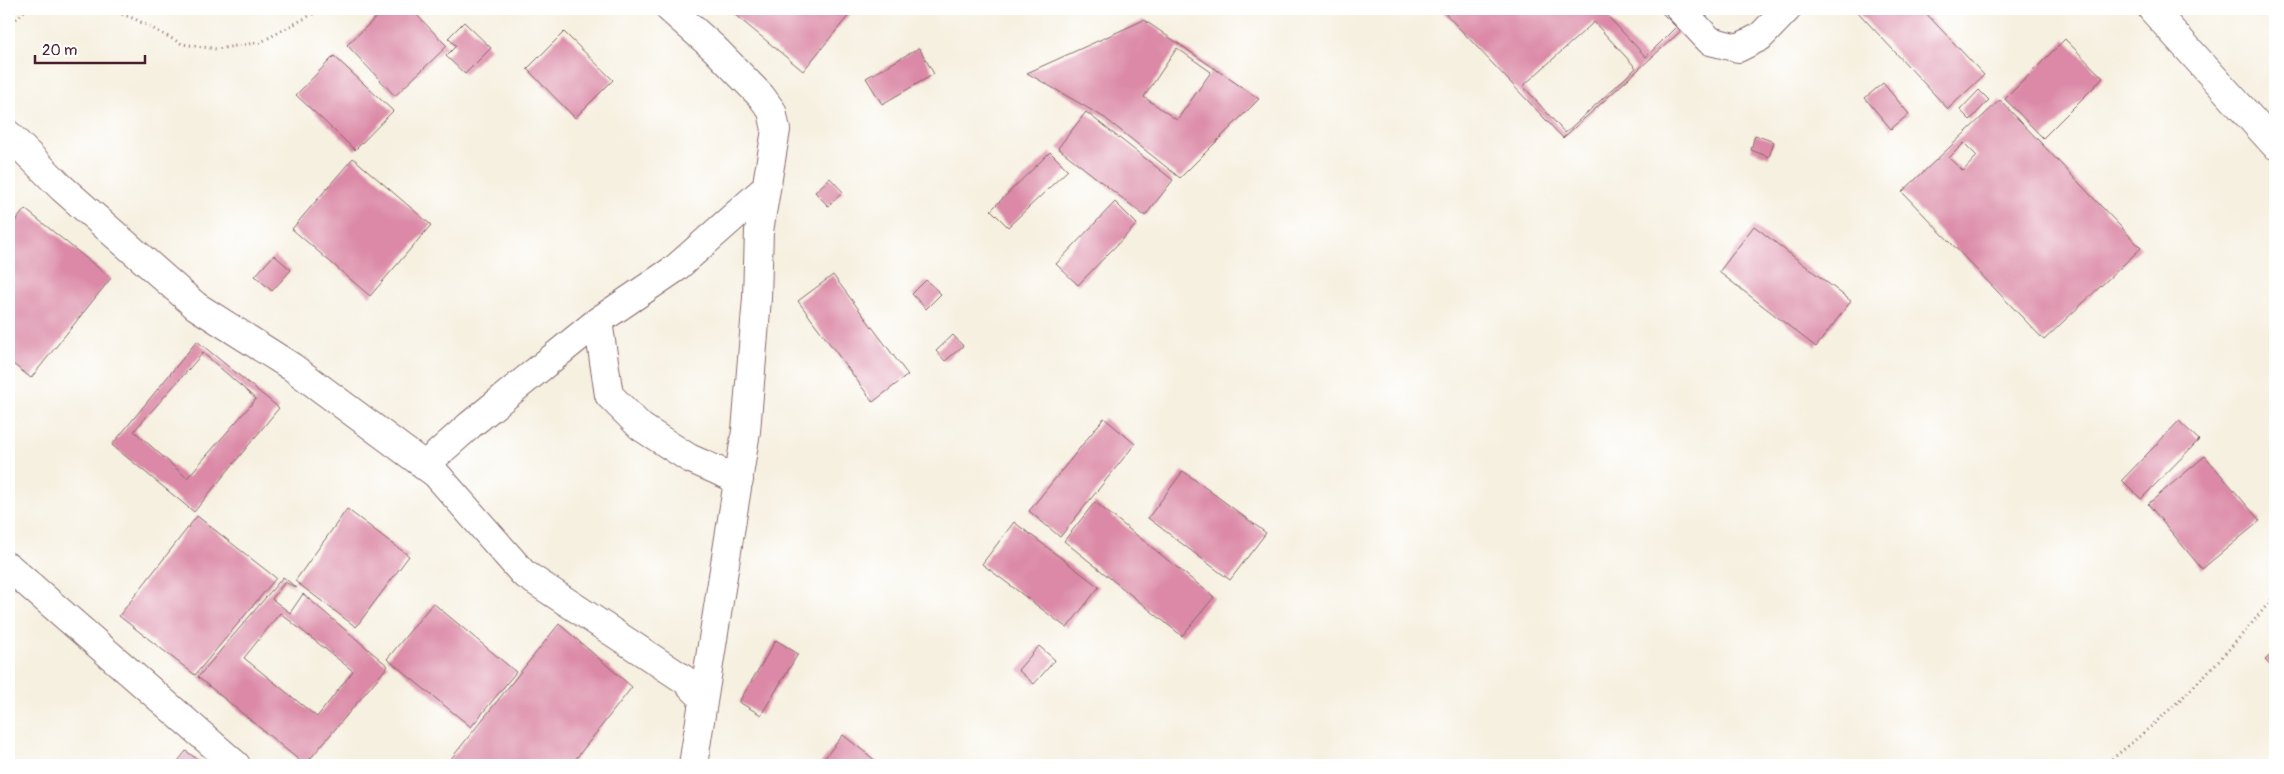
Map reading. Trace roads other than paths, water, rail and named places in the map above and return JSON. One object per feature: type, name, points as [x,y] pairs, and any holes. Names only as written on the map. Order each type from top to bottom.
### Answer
[{"type":"street","points":[[670,9],[714,48],[761,96],[772,111],[776,130],[759,230],[757,298],[749,402],[739,480],[702,698],[693,765]]},
{"type":"street","points":[[1680,9],[1710,41],[1738,48],[1760,37],[1787,9]]},
{"type":"street","points":[[2152,9],[2275,145]]},
{"type":"street","points":[[9,135],[62,188],[196,306],[292,367],[436,474],[523,573],[685,680],[702,698]]},
{"type":"street","points":[[424,466],[470,425],[598,321],[676,268],[766,188]]},
{"type":"street","points":[[598,321],[609,395],[641,427],[665,443],[689,458],[739,480]]},
{"type":"street","points":[[9,567],[236,765]]}]
